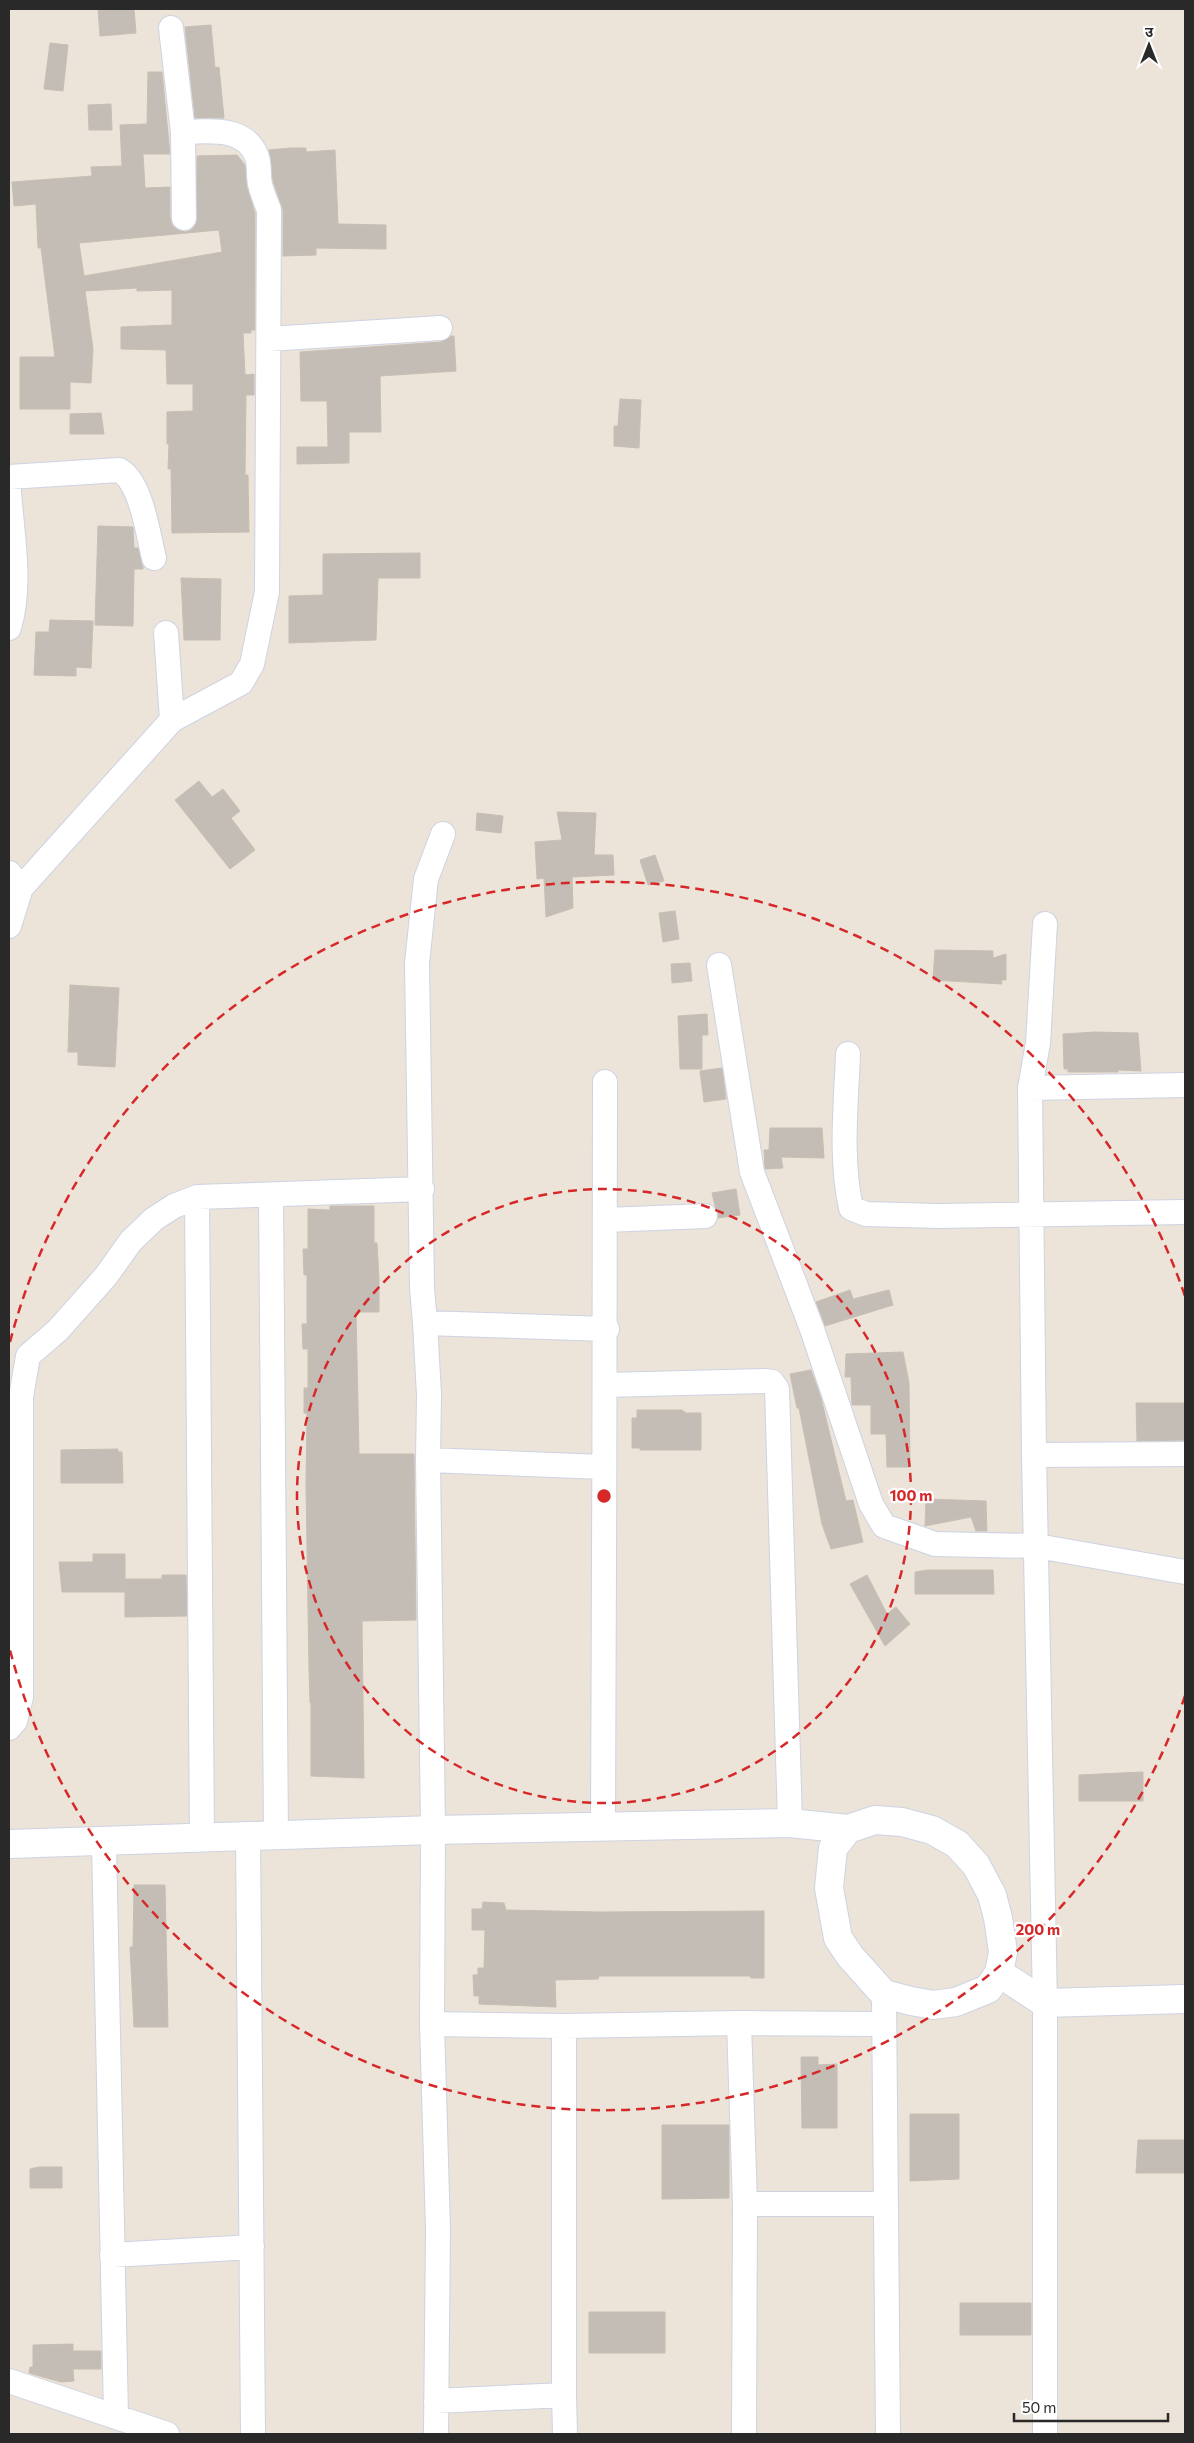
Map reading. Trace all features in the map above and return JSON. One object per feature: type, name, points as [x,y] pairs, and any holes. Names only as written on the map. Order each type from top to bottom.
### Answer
[{"type":"street","points":[[172,28],[183,132],[184,218]]},
{"type":"street","points":[[9,926],[15,881],[172,720],[241,683],[252,664],[267,592],[269,210],[260,185],[257,157],[246,140],[236,135],[217,131],[183,132]]},
{"type":"street","points":[[268,339],[440,328]]},
{"type":"street","points":[[9,477],[120,470],[127,474],[135,484],[154,558]]},
{"type":"street","points":[[9,491],[16,576],[9,628]]},
{"type":"street","points":[[166,633],[172,720]]},
{"type":"street","points":[[436,2434],[438,2229],[432,2024],[433,1830],[428,1460],[429,1395],[422,1288],[422,1189],[417,963],[426,879],[443,834]]},
{"type":"street","points":[[1045,924],[1038,1043],[1030,1088],[1034,1455],[1045,2003],[1045,2434]]},
{"type":"street","points":[[719,965],[752,1172],[812,1329],[871,1504],[884,1526],[935,1544],[1036,1546],[1185,1572]]},
{"type":"street","points":[[848,1054],[844,1132],[845,1180],[851,1208],[866,1214],[938,1216],[1185,1212]]},
{"type":"street","points":[[603,1828],[603,1467],[607,1329],[606,1082]]},
{"type":"street","points":[[1030,1088],[1185,1085]]},
{"type":"street","points":[[9,1728],[15,1721],[20,1697],[21,1397],[28,1356],[58,1330],[106,1276],[131,1241],[154,1219],[174,1206],[197,1197],[422,1189]]},
{"type":"street","points":[[271,1195],[276,1837]]},
{"type":"street","points":[[197,1197],[202,1839]]},
{"type":"street","points":[[606,1220],[705,1216]]},
{"type":"street","points":[[425,1324],[607,1329]]},
{"type":"street","points":[[606,1385],[765,1381],[772,1382],[777,1389],[790,1823]]},
{"type":"street","points":[[1034,1455],[1185,1454]]},
{"type":"street","points":[[428,1460],[603,1467]]},
{"type":"street","points":[[9,1844],[276,1837],[433,1830],[790,1823],[848,1829],[875,1820],[902,1822],[932,1830],[957,1844],[976,1865],[992,1895],[1003,1952],[999,1973],[988,1989],[956,2002],[933,2005],[884,1994],[850,1956],[838,1938],[829,1888],[833,1848],[848,1829]]},
{"type":"street","points":[[248,1837],[253,2434]]},
{"type":"street","points":[[104,1842],[116,2416]]},
{"type":"street","points":[[999,1973],[1045,2003],[1185,1999]]},
{"type":"street","points":[[884,1994],[888,2434]]},
{"type":"street","points":[[432,2024],[564,2026],[739,2023],[884,2024]]},
{"type":"street","points":[[739,2023],[745,2204],[744,2434]]},
{"type":"street","points":[[564,2026],[565,2434]]},
{"type":"street","points":[[745,2204],[885,2204]]},
{"type":"street","points":[[112,2255],[252,2247]]},
{"type":"street","points":[[9,2381],[167,2434]]},
{"type":"street","points":[[436,2402],[564,2395]]},
{"type":"building","points":[[98,9],[134,9],[136,33],[100,36]]},
{"type":"building","points":[[211,25],[215,68],[219,67],[224,118],[195,118],[185,27]]},
{"type":"building","points":[[50,43],[68,45],[63,91],[44,89]]},
{"type":"building","points":[[148,72],[162,72],[170,154],[143,154],[145,188],[170,187],[170,218],[172,225],[178,230],[185,232],[191,230],[196,224],[197,156],[237,155],[245,165],[247,187],[255,213],[255,330],[251,330],[251,333],[243,333],[245,375],[254,374],[254,395],[246,395],[245,475],[248,475],[249,532],[172,533],[171,469],[168,469],[167,412],[193,411],[193,384],[167,384],[166,350],[121,349],[121,327],[172,325],[172,290],[137,291],[137,288],[85,291],[93,349],[91,383],[70,382],[70,409],[20,409],[20,357],[55,357],[41,248],[38,248],[36,204],[14,206],[12,182],[92,176],[91,167],[122,166],[120,125],[147,124]],"holes":[[[219,230],[222,252],[84,276],[79,243]]]},
{"type":"building","points":[[111,104],[112,130],[89,130],[88,105]]},
{"type":"building","points":[[306,148],[306,152],[335,150],[338,224],[386,225],[386,249],[316,248],[316,255],[283,256],[283,210],[273,181],[269,150]]},
{"type":"building","points":[[454,336],[456,371],[380,376],[381,432],[349,432],[349,463],[297,464],[297,447],[328,447],[327,401],[301,401],[300,352],[441,342]]},
{"type":"building","points":[[620,399],[641,400],[639,448],[614,446],[614,426],[618,426]]},
{"type":"building","points":[[101,413],[104,434],[70,434],[70,414]]},
{"type":"building","points":[[98,526],[133,527],[134,548],[138,548],[143,569],[134,569],[133,626],[95,625]]},
{"type":"building","points":[[420,553],[420,578],[378,578],[376,640],[289,643],[289,596],[323,595],[323,554]]},
{"type":"building","points":[[181,578],[221,579],[220,640],[184,640]]},
{"type":"building","points":[[50,620],[93,621],[91,668],[76,667],[76,676],[34,675],[36,632],[49,632]]},
{"type":"building","points":[[199,781],[212,797],[223,789],[240,811],[231,818],[255,850],[230,869],[175,800]]},
{"type":"building","points":[[557,812],[596,813],[594,855],[613,855],[614,875],[572,877],[573,908],[546,917],[544,878],[537,879],[535,842],[562,840]]},
{"type":"building","points":[[477,813],[503,816],[501,833],[476,830]]},
{"type":"building","points":[[655,855],[664,881],[648,885],[640,860]]},
{"type":"building","points":[[675,911],[679,939],[663,942],[659,913]]},
{"type":"building","points":[[935,950],[993,951],[993,958],[1006,954],[1006,980],[1001,980],[1002,984],[933,980]]},
{"type":"building","points":[[690,963],[692,981],[672,983],[671,964]]},
{"type":"building","points":[[70,985],[119,988],[115,1067],[78,1065],[78,1052],[68,1052]]},
{"type":"building","points":[[707,1014],[708,1035],[702,1035],[702,1069],[680,1069],[678,1016]]},
{"type":"building","points":[[1095,1032],[1138,1033],[1141,1071],[1068,1072],[1068,1069],[1064,1069],[1063,1034]]},
{"type":"building","points":[[722,1068],[726,1099],[704,1102],[700,1071]]},
{"type":"building","points":[[770,1128],[822,1128],[824,1158],[781,1157],[783,1168],[765,1169],[764,1150],[769,1150]]},
{"type":"building","points":[[736,1189],[740,1215],[718,1218],[712,1193]]},
{"type":"building","points":[[330,1206],[374,1206],[374,1243],[377,1243],[379,1312],[356,1312],[359,1454],[414,1454],[416,1620],[362,1621],[364,1778],[311,1776],[306,1485],[307,1413],[304,1413],[304,1388],[308,1388],[308,1349],[303,1349],[302,1324],[307,1324],[307,1275],[304,1275],[303,1249],[308,1249],[308,1209],[330,1210]]},
{"type":"building","points":[[850,1290],[853,1299],[889,1290],[893,1305],[825,1326],[816,1302]]},
{"type":"building","points":[[903,1352],[909,1383],[910,1467],[887,1467],[886,1434],[871,1434],[871,1405],[852,1405],[851,1377],[845,1377],[846,1354]]},
{"type":"building","points":[[811,1370],[821,1398],[846,1501],[853,1500],[863,1542],[831,1549],[822,1524],[799,1408],[797,1408],[790,1374]]},
{"type":"building","points":[[1136,1403],[1185,1403],[1185,1440],[1137,1441]]},
{"type":"building","points":[[637,1410],[682,1410],[686,1413],[701,1413],[701,1450],[640,1450],[640,1448],[632,1448],[632,1418],[637,1418]]},
{"type":"building","points":[[118,1449],[118,1452],[122,1452],[123,1483],[61,1483],[61,1450]]},
{"type":"building","points":[[926,1499],[986,1501],[987,1531],[976,1531],[971,1517],[925,1526]]},
{"type":"building","points":[[93,1554],[125,1554],[125,1592],[62,1592],[59,1562],[93,1562]]},
{"type":"building","points":[[928,1570],[993,1570],[994,1594],[915,1594],[915,1572]]},
{"type":"building","points":[[162,1575],[186,1575],[187,1616],[125,1617],[125,1579],[162,1579]]},
{"type":"building","points":[[867,1575],[887,1614],[896,1607],[910,1624],[885,1646],[850,1584]]},
{"type":"building","points":[[1143,1772],[1143,1801],[1079,1801],[1079,1775]]},
{"type":"building","points":[[134,1885],[165,1885],[168,2027],[134,2027],[130,1947],[133,1947]]},
{"type":"building","points":[[483,1902],[504,1903],[506,1910],[599,1912],[764,1911],[764,1978],[751,1978],[750,1976],[599,1976],[598,1979],[555,1980],[556,2007],[479,2004],[479,1996],[474,1996],[473,1975],[478,1975],[478,1968],[484,1968],[485,1930],[472,1930],[472,1909],[482,1909]]},
{"type":"building","points":[[801,2057],[818,2057],[818,2065],[837,2064],[837,2128],[802,2128]]},
{"type":"building","points":[[910,2114],[959,2114],[959,2179],[910,2181]]},
{"type":"building","points":[[662,2125],[729,2125],[729,2198],[662,2199]]},
{"type":"building","points":[[1138,2140],[1184,2140],[1185,2173],[1136,2173]]},
{"type":"building","points":[[62,2167],[62,2188],[30,2188],[30,2169]]},
{"type":"building","points":[[960,2303],[1031,2303],[1031,2335],[960,2335]]},
{"type":"building","points":[[589,2312],[665,2312],[665,2353],[589,2353]]},
{"type":"building","points":[[73,2344],[73,2351],[101,2351],[101,2369],[73,2369],[74,2381],[61,2382],[29,2373],[30,2367],[33,2367],[33,2345]]}]
